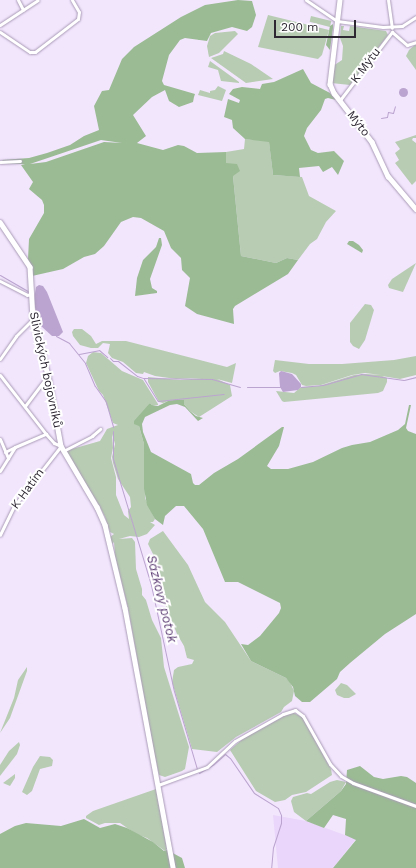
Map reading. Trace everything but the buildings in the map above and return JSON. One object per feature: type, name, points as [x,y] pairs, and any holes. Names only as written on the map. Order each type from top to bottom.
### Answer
[{"type":"street","points":[[18,0],[23,10]]},
{"type":"street","points":[[0,25],[38,0]]},
{"type":"street","points":[[0,32],[30,52],[34,52],[78,19],[79,12],[72,0]]},
{"type":"street","points":[[306,0],[337,21],[383,28],[402,26],[416,17]]},
{"type":"street","points":[[337,21],[340,0]]},
{"type":"street","points":[[388,0],[392,32],[405,44],[410,45],[416,42]]},
{"type":"street","name":"Mýto","points":[[337,21],[329,79],[331,89],[372,142],[388,176],[416,209]]},
{"type":"street","name":"K Mýtu","points":[[340,100],[392,32]]},
{"type":"street","points":[[0,162],[20,161]]},
{"type":"street","name":"Slivických bojovníků","points":[[0,222],[28,264],[31,277],[33,319],[48,375],[62,448],[68,461],[97,507],[105,525],[126,608],[172,868]]},
{"type":"street","points":[[0,281],[27,295],[31,294]]},
{"type":"street","points":[[0,359],[16,336],[33,319]]},
{"type":"street","points":[[0,375],[46,434],[54,443],[62,448],[96,433],[100,429]]},
{"type":"street","points":[[25,406],[48,375]]},
{"type":"street","points":[[96,433],[100,437]]},
{"type":"street","points":[[6,452],[46,434]]},
{"type":"street","points":[[0,439],[8,458]]},
{"type":"street","points":[[0,471],[15,447]]},
{"type":"street","name":"K Hatím","points":[[0,535],[18,502],[62,448]]},
{"type":"street","points":[[158,785],[207,767],[235,741],[284,714],[295,710],[303,716],[330,764],[341,776],[353,783],[416,806]]},
{"type":"shaded area","points":[[403,87],[408,92],[403,97],[398,92]]},
{"type":"shaded area","points":[[39,285],[43,286],[47,292],[63,332],[59,336],[52,336],[41,326],[34,299],[36,287]]},
{"type":"shaded area","points":[[281,371],[292,374],[301,384],[301,387],[298,390],[283,392],[280,387],[279,373]]},
{"type":"shaded area","points":[[273,815],[306,821],[356,839],[333,868],[278,868]]},
{"type":"green space","points":[[238,0],[252,1],[256,15],[252,27],[247,31],[232,27],[211,33],[207,41],[185,38],[180,40],[169,55],[162,81],[164,85],[195,94],[193,102],[179,107],[169,101],[165,90],[152,97],[133,115],[146,136],[137,143],[163,150],[178,145],[184,146],[197,153],[226,152],[226,163],[237,164],[240,171],[233,176],[241,256],[276,263],[287,258],[298,260],[288,274],[235,306],[233,309],[234,324],[197,314],[185,306],[190,278],[182,270],[181,258],[171,248],[164,231],[141,218],[133,217],[121,222],[104,246],[95,254],[84,257],[63,269],[32,276],[28,259],[29,239],[44,213],[44,205],[42,200],[29,189],[33,182],[21,165],[25,164],[6,164],[2,160],[29,158],[47,153],[70,145],[84,136],[99,130],[94,106],[102,91],[109,90],[122,59],[134,47],[181,17],[205,5]],"holes":[[[101,140],[122,143],[104,142],[46,162],[30,164]]]},
{"type":"green space","points":[[268,15],[329,30],[322,55],[318,59],[258,47]]},
{"type":"green space","points":[[311,16],[331,21],[330,27],[310,22]]},
{"type":"green space","points":[[333,24],[330,50],[326,45],[330,26]]},
{"type":"green space","points":[[341,26],[344,26],[343,30],[349,31],[350,26],[386,31],[388,35],[350,85],[331,83],[333,66],[342,60],[343,46],[340,38]]},
{"type":"green space","points":[[235,31],[238,34],[219,53],[209,57],[207,46],[210,36],[215,33]]},
{"type":"green space","points":[[416,44],[416,70],[406,56],[409,50]]},
{"type":"green space","points":[[224,51],[251,64],[273,79],[246,83],[211,58],[223,54]]},
{"type":"green space","points":[[210,61],[239,83],[221,81],[218,70],[208,67]]},
{"type":"green space","points":[[303,69],[311,83],[330,93],[336,100],[328,98],[325,99],[321,110],[307,128],[304,136],[311,150],[318,153],[334,151],[344,161],[338,175],[332,167],[323,172],[319,166],[299,168],[300,177],[273,175],[269,142],[245,139],[233,128],[232,120],[224,117],[228,99],[239,103],[240,100],[229,94],[233,89],[242,87],[260,89],[262,84],[274,82]]},
{"type":"green space","points":[[218,86],[226,90],[222,101],[198,95],[200,90],[210,93],[210,91],[215,90]]},
{"type":"green space","points":[[416,135],[416,138],[413,138],[412,140],[416,143],[416,181],[412,185],[395,163],[399,160],[395,153],[400,149],[395,142]]},
{"type":"green space","points":[[245,139],[269,141],[273,175],[302,177],[309,196],[336,211],[326,222],[317,239],[310,244],[298,260],[287,258],[276,263],[241,256],[233,176],[226,163],[226,152],[244,149]]},
{"type":"green space","points":[[159,238],[161,238],[162,245],[150,279],[152,288],[157,291],[157,293],[135,296],[137,278],[143,260],[156,247]]},
{"type":"green space","points":[[349,241],[353,241],[359,245],[363,250],[362,253],[347,244]]},
{"type":"green space","points":[[416,263],[403,292],[389,288],[388,285],[392,279]]},
{"type":"green space","points":[[365,304],[371,305],[374,310],[365,340],[359,349],[353,346],[350,342],[350,323]]},
{"type":"green space","points":[[74,329],[82,329],[91,336],[96,344],[102,341],[126,341],[227,367],[236,363],[232,383],[217,379],[230,385],[232,396],[199,417],[190,411],[184,404],[184,400],[168,401],[163,403],[159,402],[148,382],[148,377],[180,380],[202,378],[176,379],[155,376],[144,372],[143,374],[136,373],[123,362],[112,358],[108,353],[110,344],[103,343],[98,348],[80,345],[73,336],[72,332]]},
{"type":"green space","points":[[93,352],[101,353],[122,371],[143,380],[158,404],[152,405],[150,403],[139,426],[144,444],[145,498],[155,519],[153,522],[150,522],[155,525],[147,534],[139,537],[130,536],[119,539],[132,538],[135,542],[136,569],[142,589],[142,595],[146,600],[152,620],[161,638],[164,667],[189,747],[185,769],[165,777],[159,775],[154,752],[128,608],[115,556],[114,542],[112,544],[110,537],[114,534],[110,532],[99,505],[65,451],[100,441],[107,429],[118,425],[113,423],[103,395],[99,391],[86,363],[88,356]],"holes":[[[112,434],[115,444],[112,457],[113,463],[118,479],[130,497],[131,507],[128,511],[129,519],[124,515],[116,495],[116,477],[111,458],[113,448]]]},
{"type":"green space","points":[[416,356],[416,375],[400,379],[382,376],[387,378],[387,382],[383,391],[378,393],[284,402],[276,391],[294,393],[301,387],[319,386],[354,375],[381,375],[365,373],[352,375],[321,385],[306,386],[302,385],[296,375],[292,373],[280,371],[275,373],[273,371],[275,360],[309,364],[342,364],[394,360]]},
{"type":"green space","points":[[174,400],[184,400],[184,404],[190,411],[196,416],[203,418],[198,421],[185,407],[177,404],[170,405],[145,417],[142,424],[143,432],[151,452],[191,474],[195,485],[199,485],[214,473],[238,459],[282,427],[284,427],[279,446],[267,466],[271,469],[288,469],[313,462],[342,448],[370,442],[398,430],[405,424],[409,405],[411,405],[406,428],[408,431],[416,434],[416,614],[385,634],[350,663],[340,672],[337,679],[310,702],[302,702],[295,696],[293,687],[286,678],[251,661],[241,644],[248,645],[260,636],[279,613],[281,608],[280,603],[238,582],[225,582],[203,529],[184,506],[176,506],[165,516],[163,525],[155,519],[147,505],[144,489],[144,444],[139,426],[134,424],[134,421],[150,403],[158,406]]},
{"type":"green space","points":[[163,531],[188,565],[205,602],[225,622],[251,661],[286,678],[290,682],[294,691],[292,701],[284,707],[281,712],[236,737],[217,752],[192,749],[172,682],[174,670],[178,667],[192,664],[194,660],[187,658],[184,646],[177,634],[165,604],[153,554],[148,544],[150,539]]},
{"type":"green space","points":[[27,667],[27,671],[10,718],[0,733],[14,698],[18,680]]},
{"type":"green space","points":[[341,683],[347,685],[356,694],[349,698],[344,698],[337,695],[335,690]]},
{"type":"green space","points":[[294,713],[302,717],[331,769],[332,775],[306,792],[292,795],[285,800],[275,802],[256,791],[230,750],[245,737],[288,714]]},
{"type":"green space","points":[[19,742],[20,745],[17,754],[0,776],[0,765],[9,751]]},
{"type":"green space","points":[[40,756],[50,757],[53,760],[52,766],[40,769],[32,791],[27,795],[22,792],[33,767]]},
{"type":"green space","points":[[360,766],[374,777],[383,779],[401,776],[407,777],[416,783],[416,868],[333,868],[356,840],[345,835],[346,819],[333,815],[324,828],[306,821],[341,791],[346,784],[347,770]]},
{"type":"green space","points":[[15,774],[15,778],[10,786],[3,783]]},
{"type":"green space","points":[[337,780],[346,782],[341,791],[306,821],[294,812],[291,801],[293,797],[307,793],[311,794],[330,782]]},
{"type":"green space","points":[[156,789],[167,849],[165,851],[147,838],[136,834],[120,823],[105,823],[99,825],[86,818],[86,816],[93,811]]},
{"type":"green space","points":[[84,819],[100,828],[115,824],[127,828],[153,842],[164,851],[167,850],[182,858],[185,868],[0,868],[0,834],[15,826],[26,823],[61,826]]},
{"type":"waterway","points":[[381,118],[387,117],[388,112],[393,113],[395,106]]},
{"type":"waterway","name":"Sázkový potok","points":[[0,275],[28,291]]},
{"type":"waterway","name":"Sázkový potok","points":[[56,336],[69,343],[85,363],[95,386],[106,402],[113,427]]},
{"type":"waterway","points":[[79,354],[99,350],[107,357]]},
{"type":"waterway","points":[[110,358],[113,361],[118,361],[137,376],[143,378],[212,379],[240,387]]},
{"type":"waterway","points":[[301,387],[323,385],[361,374],[404,380],[416,377]]},
{"type":"waterway","points":[[144,379],[158,401],[224,394]]},
{"type":"waterway","points":[[247,387],[280,387]]},
{"type":"waterway","name":"Sázkový potok","points":[[113,431],[113,459],[151,585],[174,691],[197,769]]},
{"type":"waterway","name":"Sázkový potok","points":[[199,773],[214,764],[225,754],[230,758],[254,793],[278,808],[281,815],[281,823],[273,847],[271,868]]}]
